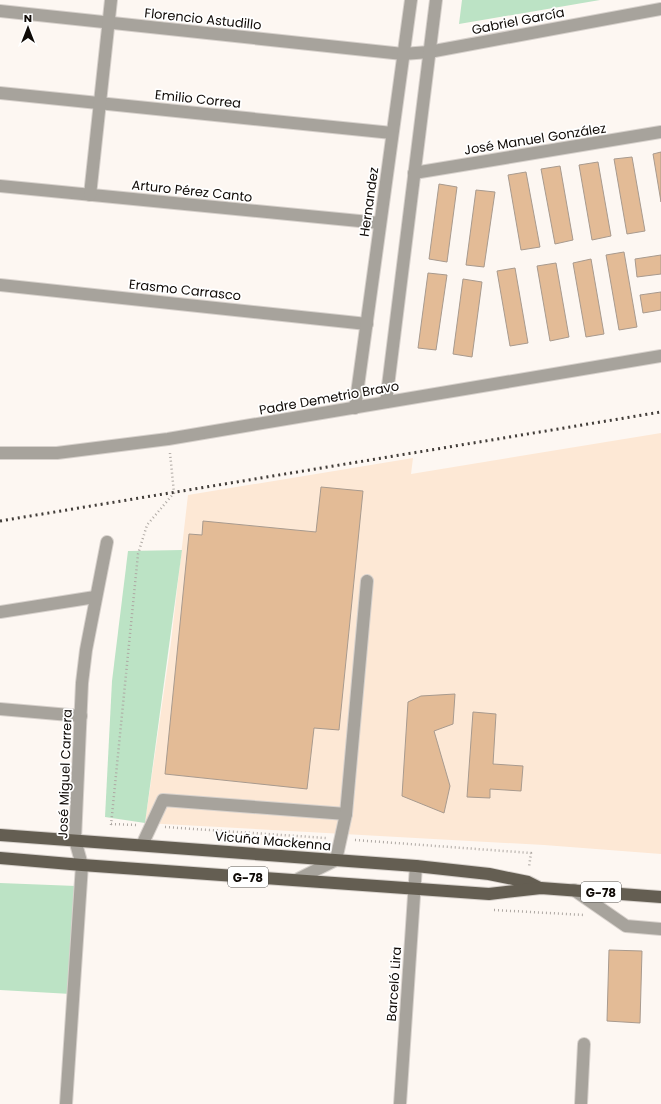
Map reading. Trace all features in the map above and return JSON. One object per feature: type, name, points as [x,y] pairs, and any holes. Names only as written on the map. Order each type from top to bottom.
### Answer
[{"type":"main road","name":"Vicuña Mackenna","points":[[0,835],[416,866],[489,874],[528,882],[541,888]]},
{"type":"main road","name":"Vicuña Mackenna","points":[[0,858],[489,894],[541,888],[661,897]]},
{"type":"street","points":[[90,195],[111,0]]},
{"type":"street","name":"Hernandez","points":[[355,408],[411,0]]},
{"type":"street","points":[[386,402],[436,0]]},
{"type":"street","name":"Gabriel García","points":[[403,54],[429,52],[661,9]]},
{"type":"street","name":"Florencio Astudillo","points":[[0,11],[403,54]]},
{"type":"street","name":"Emilio Correa","points":[[0,93],[392,133]]},
{"type":"street","name":"José Manuel González","points":[[414,173],[661,132]]},
{"type":"street","name":"Arturo Pérez Canto","points":[[0,186],[380,223]]},
{"type":"street","name":"Erasmo Carrasco","points":[[0,285],[367,324]]},
{"type":"street","name":"Padre Demetrio Bravo","points":[[0,453],[57,453],[168,439],[661,356]]},
{"type":"street","name":"José Miguel Carrera","points":[[66,1104],[82,865],[74,840],[81,716],[86,650],[95,597],[107,542]]},
{"type":"street","points":[[296,880],[336,860],[346,814],[366,581]]},
{"type":"street","points":[[0,612],[95,597]]},
{"type":"street","points":[[0,709],[81,716]]},
{"type":"street","points":[[142,845],[163,800],[346,814]]},
{"type":"street","name":"Barceló Lira","points":[[400,1104],[416,866]]},
{"type":"street","points":[[574,890],[626,926],[661,929]]},
{"type":"street","points":[[581,1104],[584,1044]]},
{"type":"path","points":[[109,843],[138,554],[147,525],[174,493],[168,439]]},
{"type":"shaded area","points":[[661,433],[661,854],[544,845],[145,823],[171,642],[188,495],[413,458],[411,474]]},
{"type":"green space","points":[[462,0],[600,0],[459,24]]},
{"type":"green space","points":[[182,550],[145,823],[105,817],[112,681],[128,551]]},
{"type":"green space","points":[[0,883],[76,886],[71,994],[0,990]]},
{"type":"building","points":[[661,152],[661,202],[653,154]]},
{"type":"building","points":[[632,157],[645,231],[627,234],[614,159]]},
{"type":"building","points":[[598,162],[611,236],[592,240],[579,165]]},
{"type":"building","points":[[560,166],[573,240],[555,244],[541,169]]},
{"type":"building","points":[[526,172],[540,247],[521,250],[508,175]]},
{"type":"building","points":[[439,184],[457,187],[447,262],[429,259]]},
{"type":"building","points":[[476,190],[495,192],[484,267],[466,265]]},
{"type":"building","points":[[624,252],[637,327],[619,330],[606,255]]},
{"type":"building","points":[[661,255],[661,274],[637,277],[635,259]]},
{"type":"building","points":[[591,259],[604,334],[586,337],[573,263]]},
{"type":"building","points":[[556,263],[569,337],[550,341],[537,266]]},
{"type":"building","points":[[515,268],[528,343],[510,346],[497,271]]},
{"type":"building","points":[[428,273],[447,275],[436,350],[418,348]]},
{"type":"building","points":[[463,279],[482,282],[472,357],[453,354]]},
{"type":"building","points":[[661,292],[661,310],[643,313],[640,295]]},
{"type":"building","points":[[321,487],[363,491],[339,730],[314,728],[307,789],[165,774],[189,534],[202,535],[203,521],[316,532]]},
{"type":"building","points":[[455,694],[453,724],[434,731],[450,786],[444,813],[402,796],[408,702],[421,696]]},
{"type":"building","points":[[473,712],[496,714],[493,764],[523,766],[521,791],[490,789],[490,798],[467,797]]},
{"type":"building","points":[[609,950],[642,951],[640,1023],[607,1021]]},
{"type":"railway","points":[[0,521],[661,412]]}]
